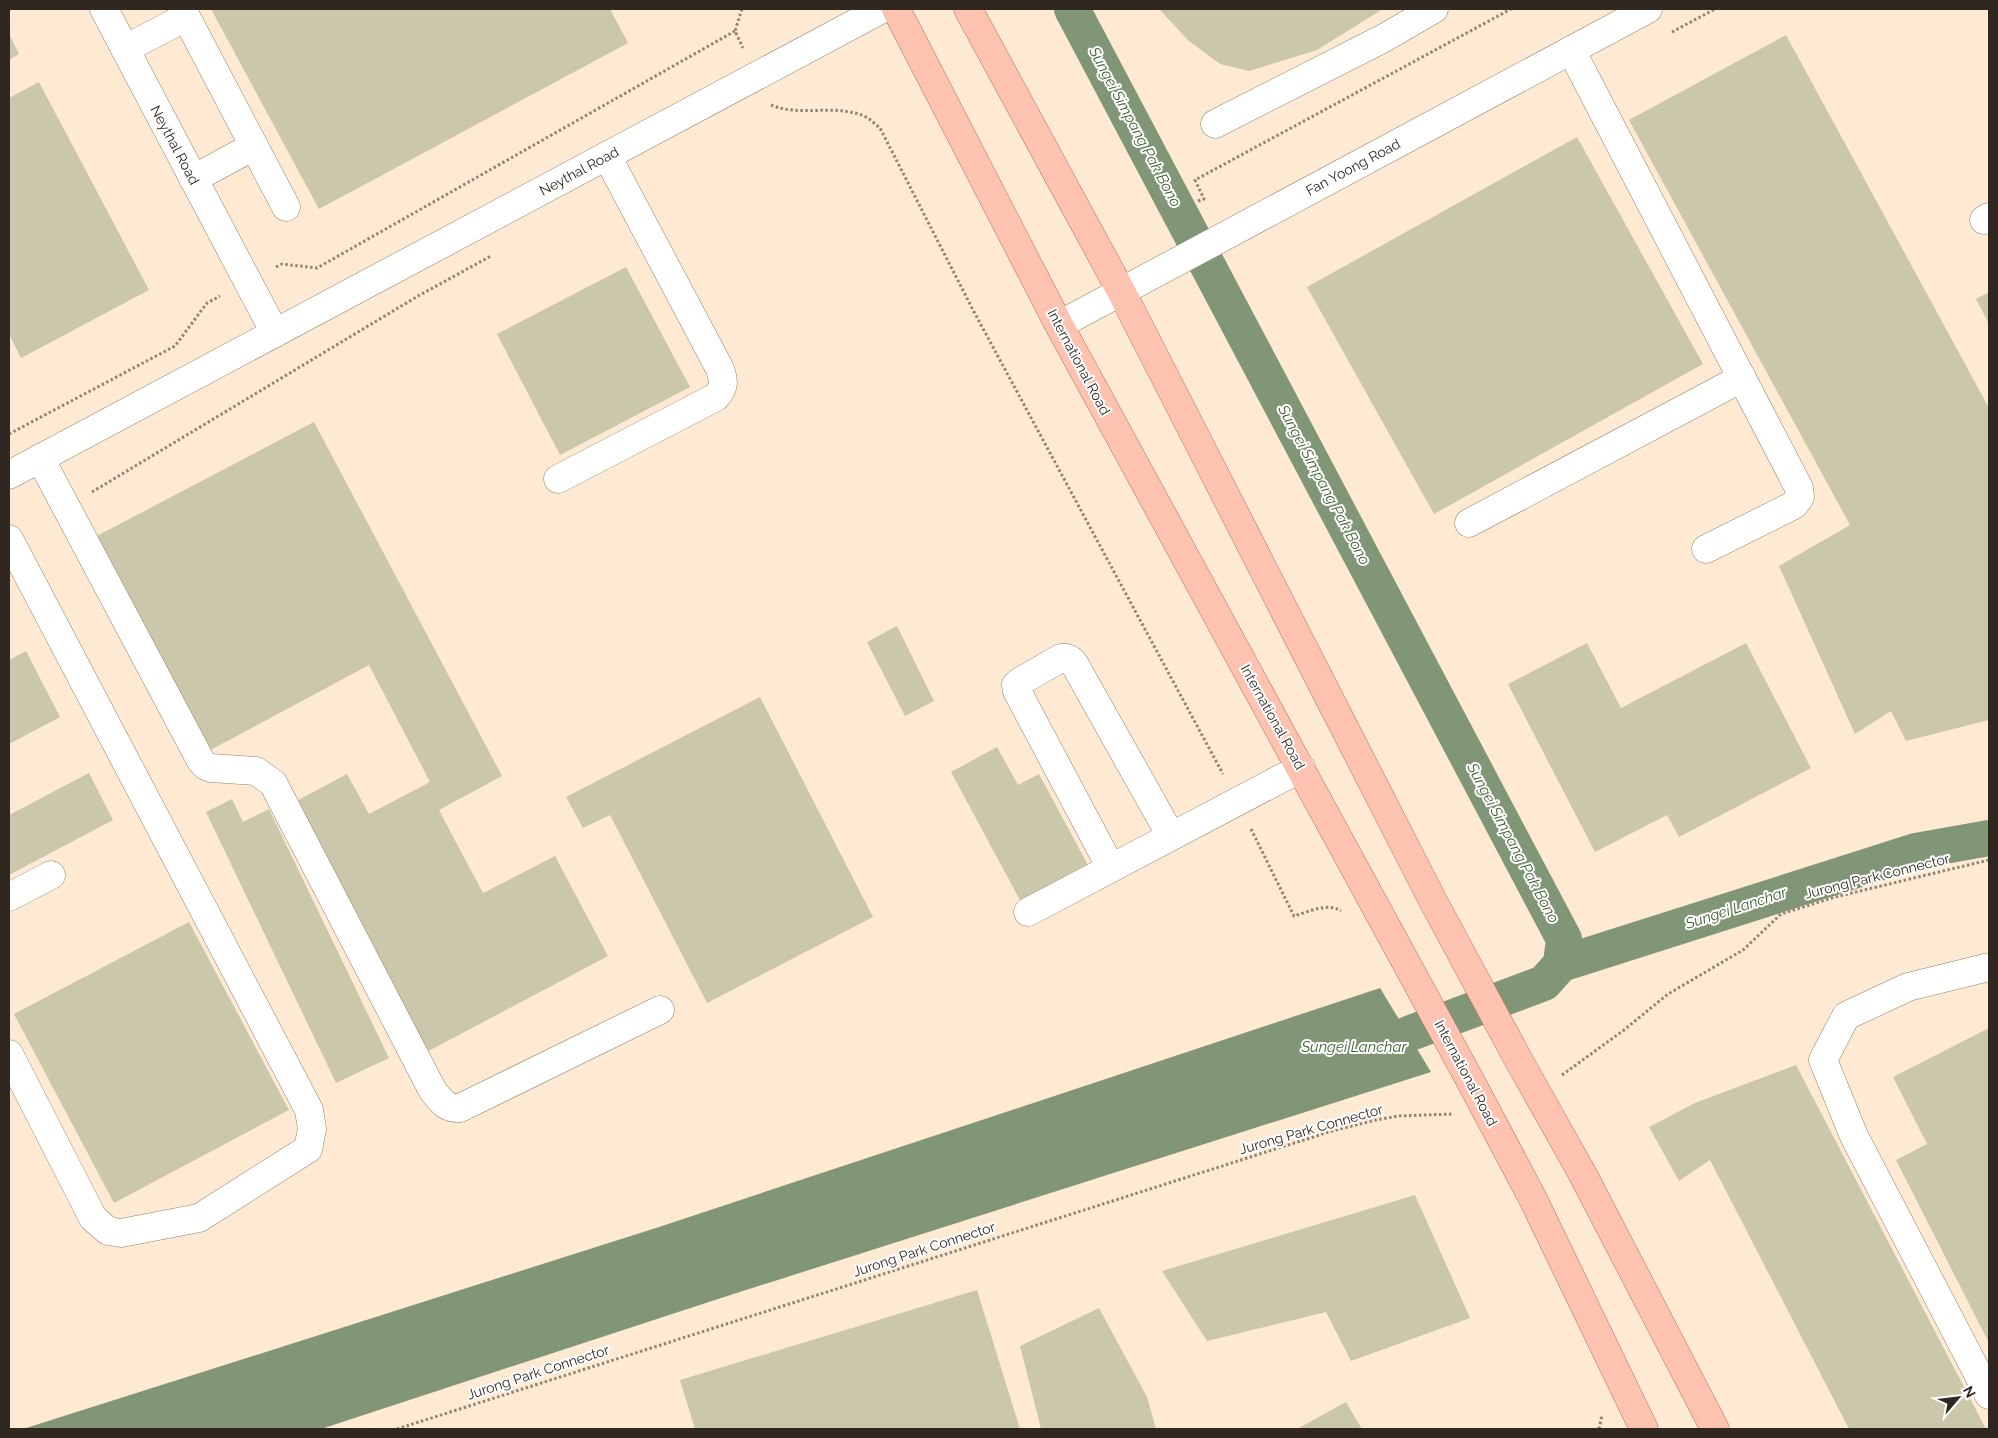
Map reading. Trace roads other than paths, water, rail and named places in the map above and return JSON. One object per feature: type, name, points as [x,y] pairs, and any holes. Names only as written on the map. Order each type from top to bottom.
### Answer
[{"type":"main road","name":"International Road","points":[[896,9],[1059,325],[1378,909],[1533,1199],[1644,1429]]},
{"type":"main road","points":[[968,9],[1121,291],[1432,899],[1582,1173],[1709,1428]]},
{"type":"street","name":"Neythal Road","points":[[104,9],[275,334]]},
{"type":"street","name":"Neythal Road","points":[[9,475],[882,9]]},
{"type":"street","points":[[1215,124],[1384,38],[1434,9]]},
{"type":"street","name":"Fan Yoong Road","points":[[1059,325],[1648,9]]},
{"type":"street","points":[[125,49],[184,13],[286,207]]},
{"type":"street","points":[[1570,50],[1800,488],[1800,497],[1794,504],[1706,549]]},
{"type":"street","points":[[193,179],[254,146]]},
{"type":"street","points":[[558,479],[716,396],[722,389],[724,381],[720,369],[607,156]]},
{"type":"street","points":[[1469,522],[1742,378]]},
{"type":"street","points":[[40,458],[201,761],[211,768],[256,771],[273,783],[433,1091],[443,1103],[452,1108],[460,1108],[660,1010]]},
{"type":"street","points":[[9,539],[309,1110],[312,1129],[308,1148],[199,1218],[121,1233],[108,1231],[92,1218],[9,1054]]},
{"type":"street","points":[[1111,868],[1017,691],[1016,684],[1060,658],[1066,657],[1071,659],[1075,665],[1172,836]]},
{"type":"street","points":[[1028,912],[1301,768]]},
{"type":"street","points":[[9,898],[51,875]]},
{"type":"street","points":[[1989,967],[1908,987],[1846,1016],[1823,1060],[1854,1136],[1989,1395]]},
{"type":"water","name":"Sungei Lanchar","points":[[1380,988],[1431,1072],[718,1299],[321,1429],[23,1429],[659,1227]]},
{"type":"waterway","name":"Sungei Simpang Pak Bono","points":[[1072,9],[1564,939],[1561,964]]},
{"type":"waterway","name":"Sungei Lanchar","points":[[1408,1034],[1544,983],[1561,964],[1916,851],[1989,838]]}]
